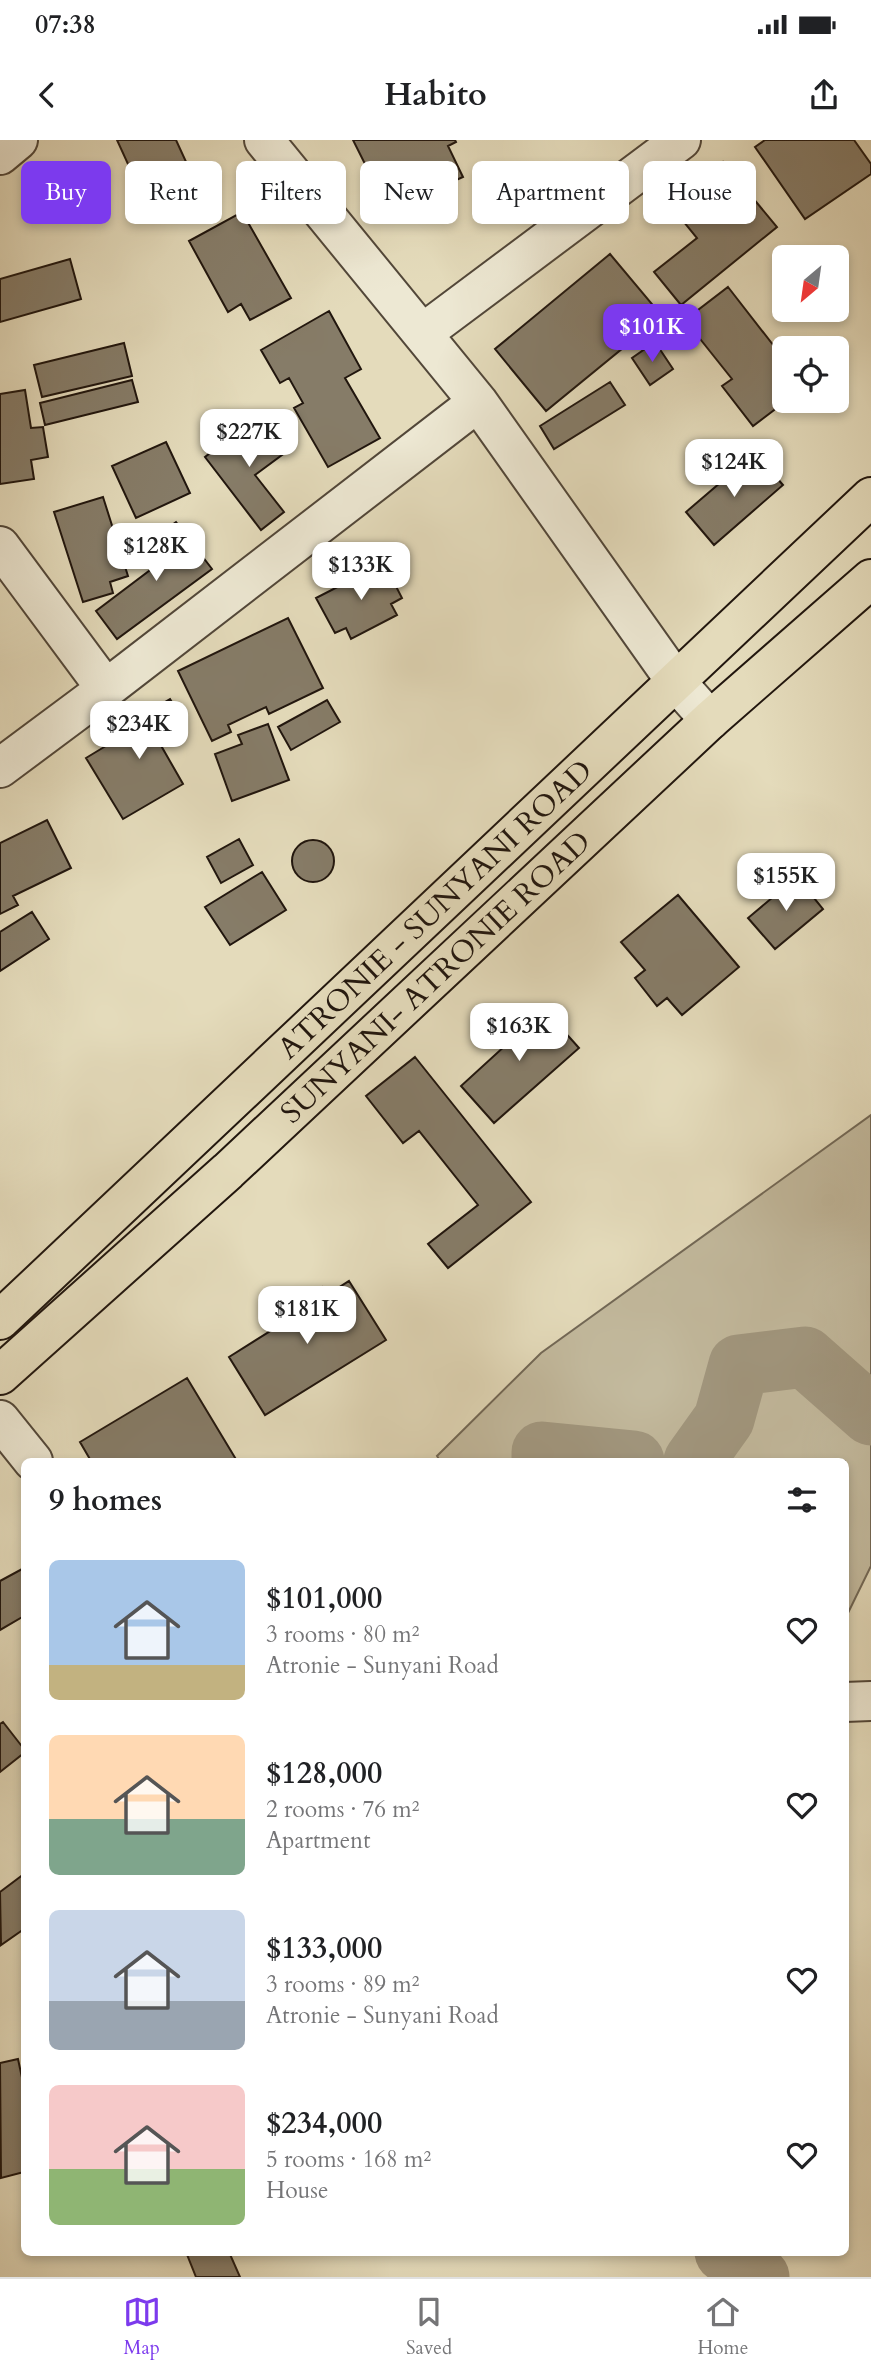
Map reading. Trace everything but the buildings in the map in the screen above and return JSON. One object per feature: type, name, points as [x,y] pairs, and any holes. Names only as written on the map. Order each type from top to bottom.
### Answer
[{"type":"highway","name":"ATRONIE - SUNYANI ROAD","points":[[0,1320],[871,497]]},
{"type":"highway","name":"SUNYANI- ATRONIE ROAD","points":[[0,1375],[228,1171],[710,720],[871,579]]},
{"type":"street","points":[[0,155],[18,140]]},
{"type":"street","points":[[264,140],[478,402],[677,683],[710,720]]},
{"type":"street","points":[[423,333],[681,140]]},
{"type":"street","points":[[0,768],[478,402]]},
{"type":"street","points":[[0,546],[106,689]]},
{"type":"street","points":[[0,1420],[31,1458]]},
{"type":"street","points":[[849,1702],[871,1702]]},
{"type":"shaded area","points":[[871,1115],[871,1566],[849,1611],[849,1458],[438,1458],[437,1456],[541,1353]]},
{"type":"waterway","points":[[696,1458],[724,1419],[739,1365],[805,1357],[871,1415]]},
{"type":"waterway","points":[[542,1458],[542,1452],[603,1458]]},
{"type":"waterway","points":[[730,2256],[759,2277]]}]
